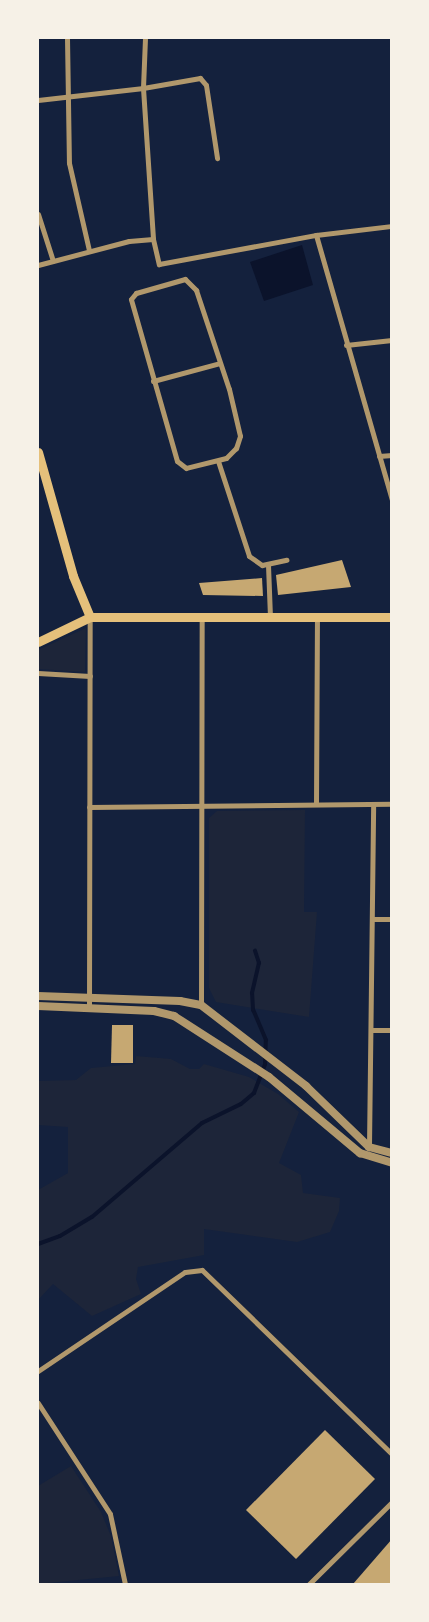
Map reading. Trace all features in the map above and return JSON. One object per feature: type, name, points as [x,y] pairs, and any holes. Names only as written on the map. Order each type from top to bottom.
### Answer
[{"type":"main road","points":[[38,452],[73,576],[90,616]]},
{"type":"main road","points":[[38,642],[90,616],[392,616]]},
{"type":"street","points":[[67,38],[66,98],[69,164],[89,250]]},
{"type":"street","points":[[146,38],[142,88],[153,239],[159,264],[316,235],[392,226]]},
{"type":"street","points":[[38,100],[142,88],[200,78],[206,85],[216,158]]},
{"type":"street","points":[[38,214],[53,261]]},
{"type":"street","points":[[316,235],[392,500]]},
{"type":"street","points":[[38,265],[89,250],[129,241],[153,239]]},
{"type":"street","points":[[184,280],[196,290],[220,363],[240,436],[236,448],[218,461],[186,468],[179,465],[153,381],[131,300],[136,293],[184,280]]},
{"type":"street","points":[[346,345],[392,340]]},
{"type":"street","points":[[153,381],[220,363]]},
{"type":"street","points":[[379,456],[392,455]]},
{"type":"street","points":[[218,461],[249,556],[257,564],[268,566],[286,560]]},
{"type":"street","points":[[268,566],[270,616]]},
{"type":"street","points":[[89,1008],[90,616]]},
{"type":"street","points":[[202,616],[202,1005]]},
{"type":"street","points":[[316,804],[318,616]]},
{"type":"street","points":[[38,673],[90,676]]},
{"type":"street","points":[[366,1156],[369,1147],[373,804]]},
{"type":"street","points":[[89,807],[392,804]]},
{"type":"street","points":[[372,919],[392,919]]},
{"type":"street","points":[[38,996],[180,1001],[202,1005],[278,1062],[369,1147],[392,1153]]},
{"type":"street","points":[[38,1006],[167,1014],[248,1062],[366,1156],[392,1163]]},
{"type":"street","points":[[370,1030],[392,1030]]},
{"type":"street","points":[[38,1371],[185,1272],[196,1269],[207,1273],[392,1454]]},
{"type":"street","points":[[38,1403],[110,1514],[126,1584]]},
{"type":"street","points":[[309,1584],[392,1502]]},
{"type":"shaded area","points":[[302,245],[313,285],[264,301],[250,262]]},
{"type":"shaded area","points":[[86,628],[85,672],[38,669],[38,650]]},
{"type":"shaded area","points":[[305,810],[304,912],[317,912],[309,1017],[216,1002],[209,988],[209,818],[217,811]]},
{"type":"shaded area","points":[[136,1056],[171,1059],[190,1069],[199,1069],[204,1064],[249,1077],[278,1094],[299,1112],[279,1163],[301,1175],[303,1193],[340,1198],[339,1211],[330,1232],[297,1242],[204,1229],[204,1255],[138,1267],[136,1279],[141,1294],[92,1316],[53,1284],[38,1300],[38,1190],[68,1173],[68,1127],[38,1125],[38,1081],[76,1080],[91,1068],[135,1064]]},
{"type":"shaded area","points":[[71,1466],[101,1512],[111,1536],[119,1576],[38,1584],[38,1486]]},
{"type":"building","points":[[342,560],[351,587],[278,595],[276,575]]},
{"type":"building","points":[[262,578],[263,596],[203,595],[199,583]]},
{"type":"building","points":[[112,1025],[133,1025],[133,1063],[111,1063]]},
{"type":"building","points":[[325,1430],[375,1479],[296,1559],[246,1510]]},
{"type":"building","points":[[392,1539],[392,1584],[353,1584]]},
{"type":"waterway","points":[[38,1244],[60,1236],[92,1217],[202,1123],[241,1104],[254,1093],[265,1064],[266,1040],[253,1010],[252,993],[259,963],[255,951]]}]
